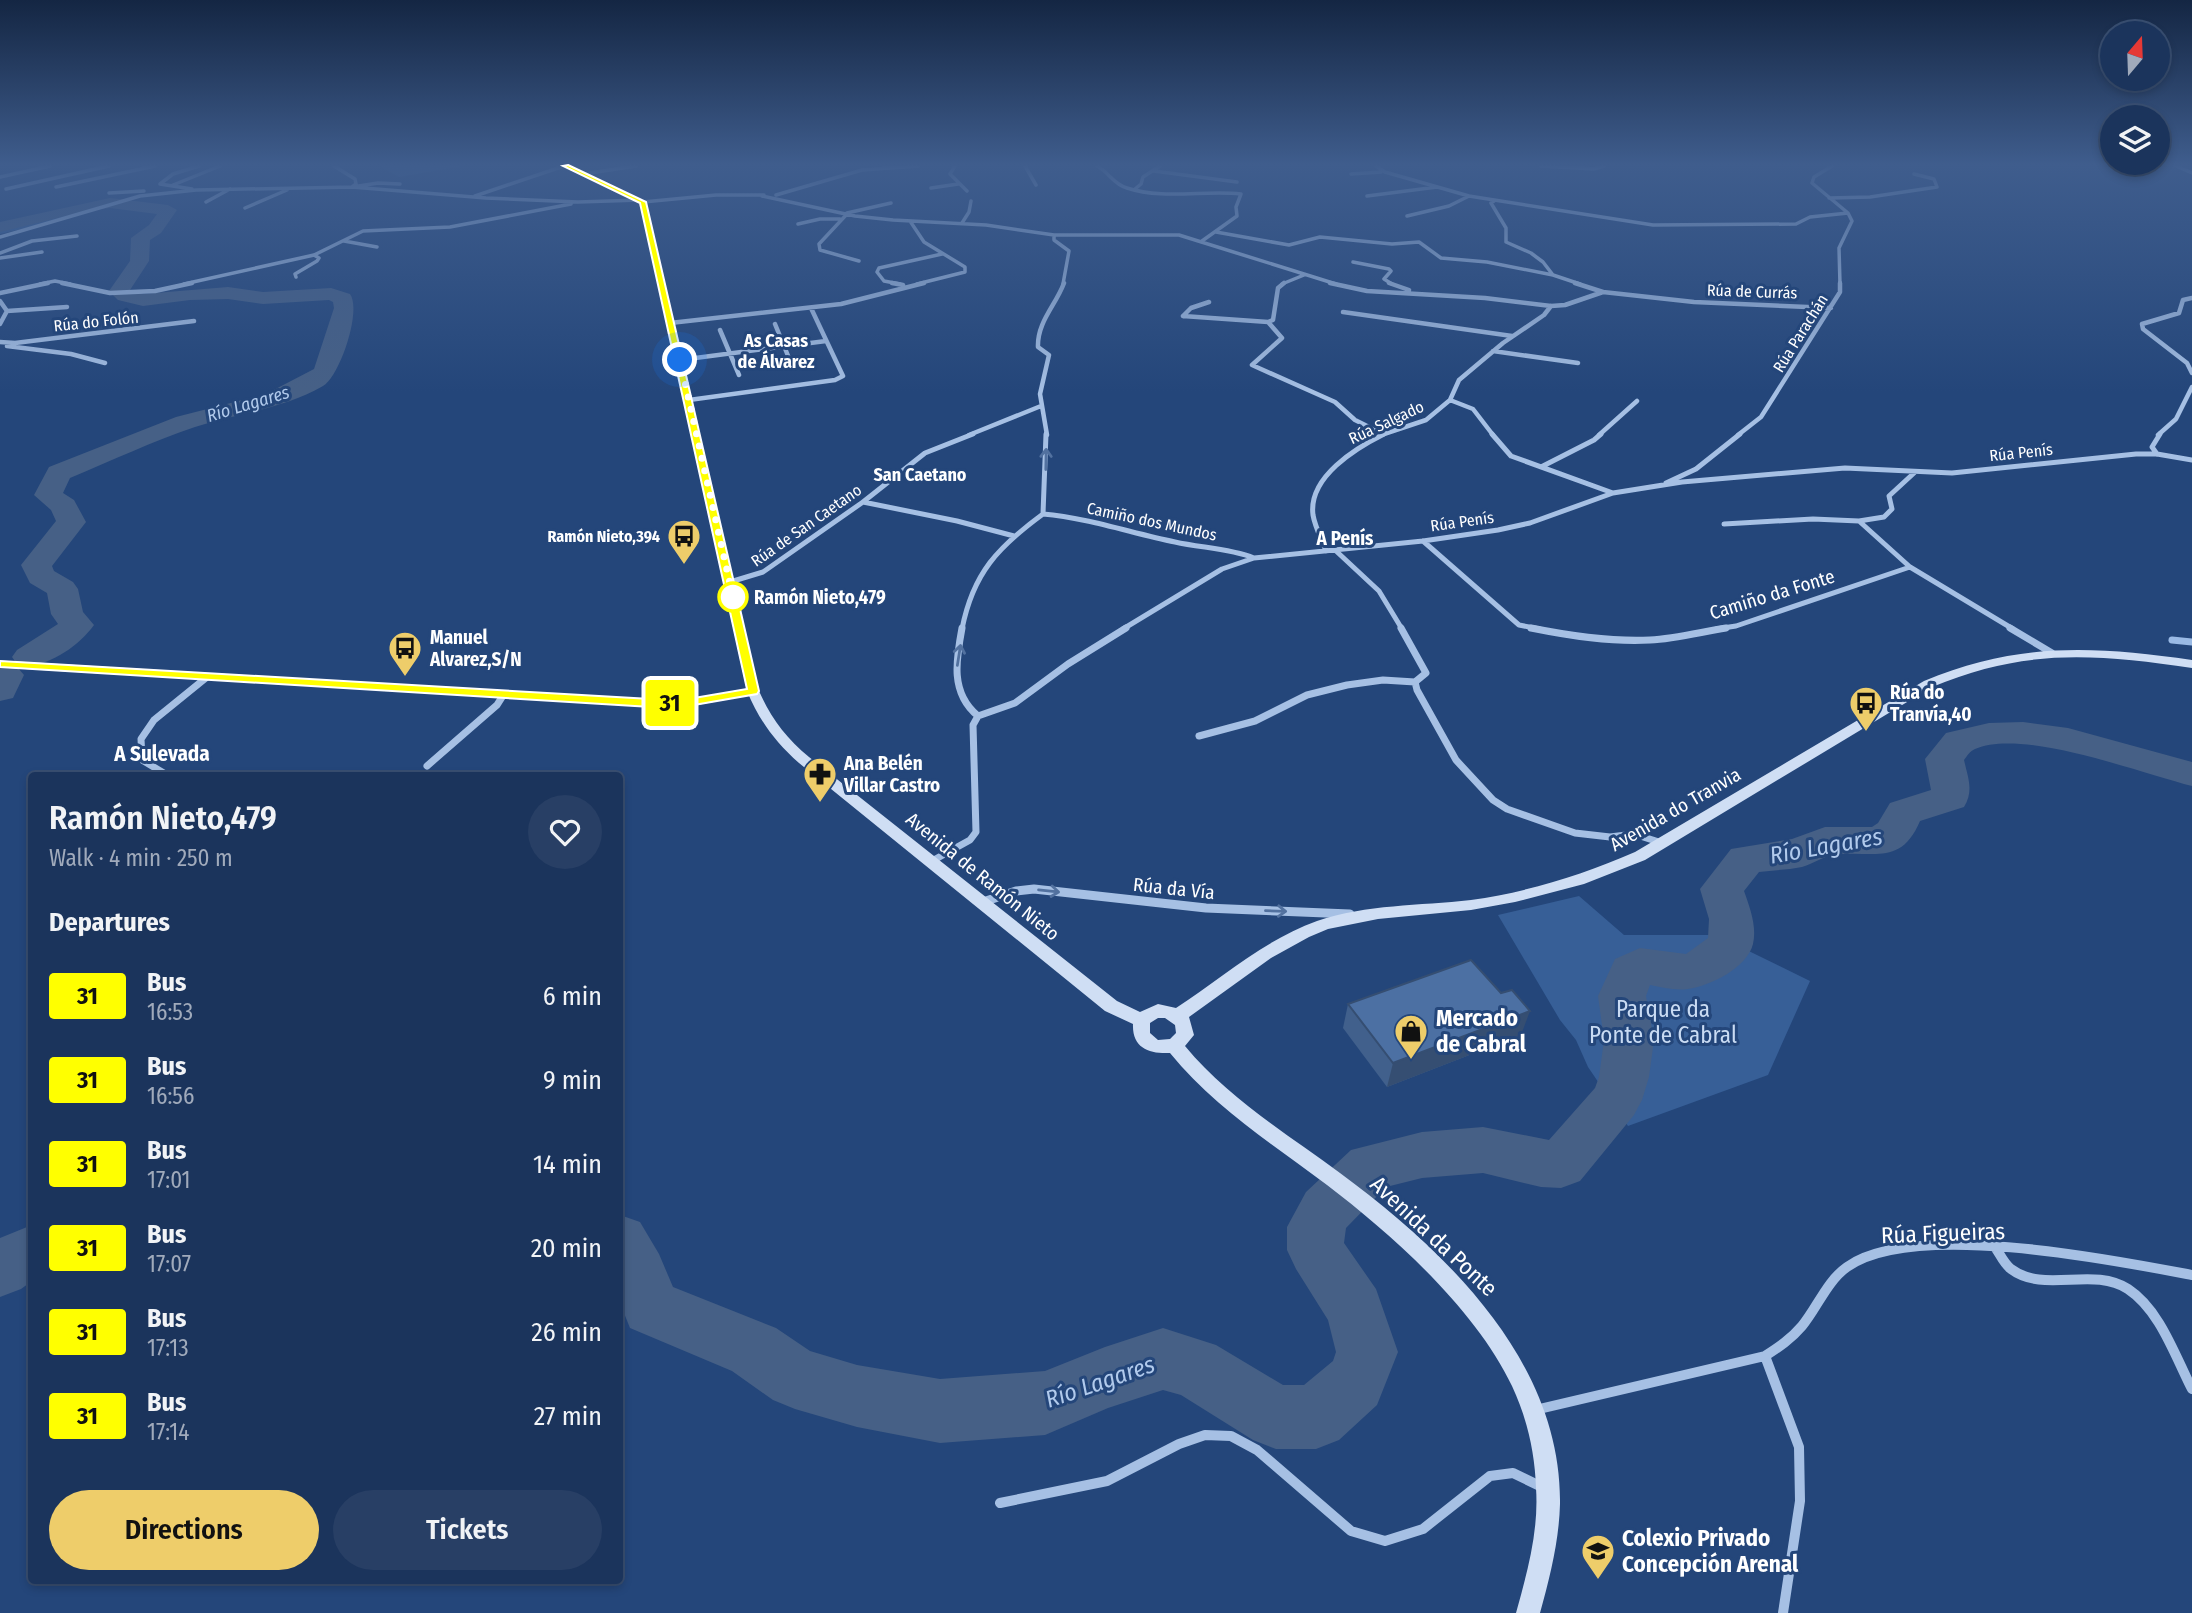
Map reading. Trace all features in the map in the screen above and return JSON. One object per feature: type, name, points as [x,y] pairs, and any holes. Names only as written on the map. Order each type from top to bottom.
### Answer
[{"type":"main road","name":"Avenida de Ramón Nieto","points":[[651,241],[753,691],[764,718],[778,738],[1111,1006],[1142,1021]]},
{"type":"main road","name":"Avenida do Tranvia","points":[[1178,1016],[1283,943],[1326,924],[1364,916],[1470,905],[1568,886],[1606,872],[1663,843],[1928,684],[1959,669],[2015,655],[2053,653],[2105,653],[2192,664]]},
{"type":"main road","points":[[1158,1011],[1178,1016],[1183,1022],[1185,1035],[1174,1046],[1155,1047],[1147,1042],[1139,1028],[1148,1014],[1158,1011]]},
{"type":"main road","name":"Avenida da Ponte","points":[[1174,1046],[1185,1061],[1219,1091],[1376,1214],[1436,1267],[1488,1323],[1506,1352],[1534,1410],[1543,1443],[1548,1490],[1541,1565],[1528,1613]]},
{"type":"street","points":[[0,255],[31,241]]},
{"type":"street","points":[[0,293],[55,281],[110,293],[167,289],[314,255],[342,241]]},
{"type":"street","points":[[345,241],[377,247]]},
{"type":"street","points":[[821,241],[820,250],[859,261]]},
{"type":"street","points":[[670,323],[811,308],[859,300],[966,269],[926,241]]},
{"type":"street","points":[[932,861],[970,840],[976,832],[973,725],[978,716],[967,707],[959,693],[957,673],[968,598],[974,582],[987,563],[1014,536],[1043,514],[1047,438],[1040,394],[1049,355],[1038,347],[1037,340],[1043,321],[1061,292],[1069,257],[1069,251],[1056,241]]},
{"type":"street","name":"Rúa de Currás","points":[[1203,241],[1352,288],[1551,306],[1565,305],[1603,292],[1694,302],[1831,309]]},
{"type":"street","points":[[1268,241],[1289,245],[1303,241]]},
{"type":"street","points":[[1364,241],[1392,244],[1419,242],[1441,258],[1487,262],[1553,275],[1589,285],[1603,292]]},
{"type":"street","points":[[1506,241],[1544,262],[1553,275]]},
{"type":"street","name":"Rúa Parachán","points":[[1663,485],[1696,469],[1760,418],[1840,292],[1839,248],[1842,241]]},
{"type":"street","points":[[0,255],[43,252]]},
{"type":"street","points":[[910,285],[886,283],[877,272],[878,268],[942,254]]},
{"type":"street","points":[[296,277],[295,274],[317,261],[319,258],[314,255]]},
{"type":"street","points":[[1353,262],[1389,269],[1391,271],[1384,279],[1388,283],[1416,293]]},
{"type":"street","points":[[1209,302],[1191,308],[1183,316],[1268,322],[1273,320],[1280,285],[1305,274]]},
{"type":"street","points":[[881,292],[886,283]]},
{"type":"street","points":[[2192,299],[2183,300],[2179,313],[2142,324],[2143,329],[2187,363],[2192,373]]},
{"type":"street","points":[[0,301],[7,310]]},
{"type":"street","name":"Rúa Salgado","points":[[1330,550],[1313,514],[1314,500],[1327,475],[1340,458],[1383,434],[1426,420],[1450,400],[1459,380],[1512,336],[1544,315],[1551,306]]},
{"type":"street","points":[[0,310],[67,307]]},
{"type":"street","points":[[689,400],[835,380],[843,376],[811,308]]},
{"type":"street","points":[[0,324],[5,319],[7,310]]},
{"type":"street","points":[[1343,312],[1512,336]]},
{"type":"street","name":"Rúa do Folón","points":[[0,343],[194,321]]},
{"type":"street","points":[[1268,322],[1282,338],[1252,365],[1335,402],[1354,420],[1383,434]]},
{"type":"street","points":[[775,324],[793,368]]},
{"type":"street","points":[[720,330],[732,353],[739,375]]},
{"type":"street","points":[[680,360],[826,341]]},
{"type":"street","name":"Rúa do Folón","points":[[0,343],[71,354],[105,363]]},
{"type":"street","points":[[1493,351],[1578,363]]},
{"type":"street","points":[[2157,454],[2152,447],[2157,436],[2176,419],[2192,387]]},
{"type":"street","points":[[1450,400],[1474,408],[1484,418],[1503,450],[1511,456],[1613,493]]},
{"type":"street","points":[[1541,467],[1594,440],[1637,401]]},
{"type":"street","name":"Rúa de San Caetano","points":[[730,582],[763,572],[863,502],[925,453],[1041,406]]},
{"type":"street","name":"Rúa Penís","points":[[978,716],[1015,703],[1068,664],[1189,588],[1222,569],[1254,558],[1423,541],[1530,523],[1613,493],[1663,485],[1824,469],[1952,474],[2157,454],[2192,460]]},
{"type":"street","points":[[1724,524],[1778,520],[1859,521],[1884,517],[1892,509],[1889,496],[1914,473]]},
{"type":"street","points":[[863,502],[957,521],[1014,536]]},
{"type":"street","name":"Camiño dos Mundos","points":[[1043,514],[1082,517],[1169,541],[1229,550],[1254,558]]},
{"type":"street","points":[[1859,521],[1910,567],[2053,653]]},
{"type":"street","name":"Camiño da Fonte","points":[[1423,541],[1519,625],[1579,638],[1653,640],[1736,626],[1910,567]]},
{"type":"street","points":[[1199,736],[1245,724],[1307,695],[1383,680],[1415,682],[1426,673],[1379,591],[1330,550]]},
{"type":"street","points":[[1,665],[674,704],[753,691]]},
{"type":"street","points":[[162,772],[142,760],[141,739],[154,720],[208,677]]},
{"type":"street","points":[[1415,682],[1456,760],[1493,800],[1507,809],[1575,833],[1610,837],[1634,834],[1663,843]]},
{"type":"street","points":[[427,766],[497,705],[504,694]]},
{"type":"street","name":"Rúa da Vía","points":[[983,902],[1016,891],[1034,889],[1206,908],[1364,916]]},
{"type":"street","points":[[1995,1247],[2012,1269],[2036,1278],[2104,1282],[2126,1287],[2142,1301],[2192,1389]]},
{"type":"street","name":"Rúa Figueiras","points":[[1534,1410],[1765,1356],[1794,1336],[1847,1266],[1873,1253],[1909,1248],[1995,1247],[2099,1257],[2192,1275]]},
{"type":"street","points":[[1765,1356],[1799,1447],[1800,1502],[1783,1613]]},
{"type":"street","points":[[1000,1503],[1107,1480],[1179,1444],[1205,1435],[1231,1436],[1257,1450],[1351,1531],[1385,1541],[1423,1529],[1490,1476],[1513,1473],[1548,1490]]},
{"type":"green space","name":"Parque da Ponte de Cabral","points":[[1579,896],[1624,935],[1716,935],[1810,981],[1768,1075],[1628,1126],[1588,1067],[1576,1040],[1560,1020],[1498,915]]},
{"type":"building","points":[[1471,960],[1501,993],[1512,990],[1530,1011],[1393,1063],[1348,1004]]},
{"type":"waterway","name":"Río Lagares","points":[[29,657],[62,638],[77,625],[67,614],[62,589],[41,576],[36,565],[71,522],[64,506],[48,495],[59,473],[185,422],[275,399],[316,380],[325,372],[345,308],[343,298],[331,294],[263,298],[228,293],[190,294],[143,300],[125,296],[119,291],[139,261],[140,241]]},
{"type":"waterway","points":[[2172,640],[2192,642]]},
{"type":"waterway","name":"Río Lagares","points":[[0,690],[6,675]]},
{"type":"waterway","name":"Río Lagares","points":[[623,1246],[638,1273],[651,1308],[754,1349],[795,1378],[857,1396],[940,1411],[1045,1403],[1105,1378],[1163,1359],[1194,1367],[1276,1417],[1316,1417],[1355,1383],[1367,1352],[1355,1309],[1316,1250],[1315,1227],[1326,1210],[1370,1167],[1422,1155],[1483,1150],[1541,1163],[1561,1164],[1616,1100],[1624,1077],[1629,1040],[1622,996],[1631,972],[1640,966],[1689,972],[1706,964],[1730,945],[1731,919],[1722,889],[1746,859],[1799,853],[1825,841],[1880,841],[1895,832],[1904,812],[1950,798],[1951,789],[1944,759],[1959,741],[1989,734],[2023,733],[2068,740],[2192,774]]},
{"type":"waterway","name":"Río Lagares","points":[[0,1270],[28,1254]]},
{"type":"bus line","name":"31","points":[[0,665],[674,704],[753,691],[652,241]]},
{"type":"place","name":"Ramón Nieto,394","points":[[684,566]]},
{"type":"place","name":"Ramón Nieto,479","points":[[733,597]]},
{"type":"place","name":"Manuel Alvarez,S/N","points":[[405,678]]},
{"type":"place","name":"Rúa do Tranvía,40","points":[[1866,733]]},
{"type":"place","name":"Ana Belén Villar Castro","points":[[820,804]]},
{"type":"place","name":"Mercado de Cabral","points":[[1411,1061]]},
{"type":"place","name":"Colexio Privado Concepción Arenal","points":[[1598,1581]]},
{"type":"district","name":"As Casas de Álvarez","points":[[776,351]]},
{"type":"district","name":"San Caetano","points":[[920,475]]},
{"type":"district","name":"A Penís","points":[[1345,538]]},
{"type":"district","name":"A Sulevada","points":[[162,754]]},
{"type":"route","points":[[680,360],[733,597]]}]
